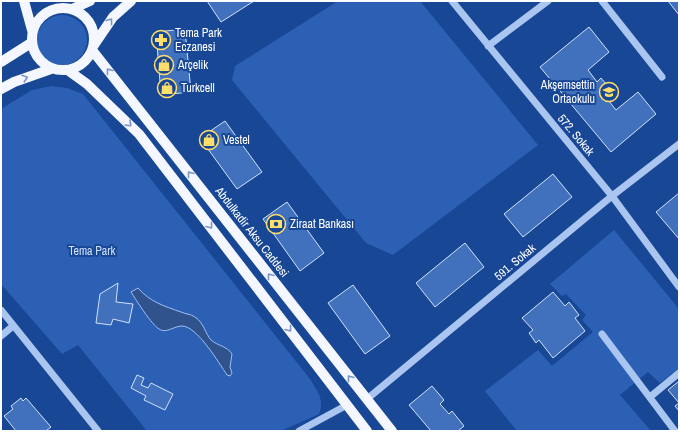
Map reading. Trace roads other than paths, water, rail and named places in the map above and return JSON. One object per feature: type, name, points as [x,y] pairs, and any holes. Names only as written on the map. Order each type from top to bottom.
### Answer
[{"type":"main road","points":[[24,1],[32,30],[31,43],[34,54],[41,63],[51,69],[68,71],[79,67],[87,59],[93,47],[113,17],[131,1]]},
{"type":"main road","points":[[32,30],[37,21],[44,14],[53,9],[90,1]]},
{"type":"main road","points":[[63,6],[80,13],[87,19],[92,27],[94,36],[93,47]]},
{"type":"main road","points":[[1,62],[31,43]]},
{"type":"main road","name":"Abdulkadir Aksu Caddesi","points":[[93,47],[392,431]]},
{"type":"main road","points":[[1,89],[14,82],[51,69]]},
{"type":"main road","points":[[68,71],[87,84],[139,134],[367,431]]},
{"type":"street","name":"572. Sokak","points":[[452,1],[612,196],[678,286]]},
{"type":"street","points":[[488,46],[548,1]]},
{"type":"street","points":[[602,1],[662,77]]},
{"type":"street","name":"591. Sokak","points":[[367,399],[612,196],[679,144]]},
{"type":"street","points":[[1,310],[98,431]]},
{"type":"street","points":[[1,336],[13,326]]},
{"type":"street","points":[[602,334],[675,431]]},
{"type":"street","points":[[650,397],[679,373]]},
{"type":"street","points":[[298,431],[347,405]]},
{"type":"place","name":"Tema Park Eczanesi","points":[[161,40]]},
{"type":"place","name":"Arçelik","points":[[164,65]]},
{"type":"place","name":"Turkcell","points":[[167,88]]},
{"type":"place","name":"Akşemsettin Ortaokulu","points":[[609,92]]},
{"type":"place","name":"Vestel","points":[[209,140]]},
{"type":"place","name":"Ziraat Bankası","points":[[276,224]]},
{"type":"park label","name":"Tema Park","points":[[92,251]]}]
